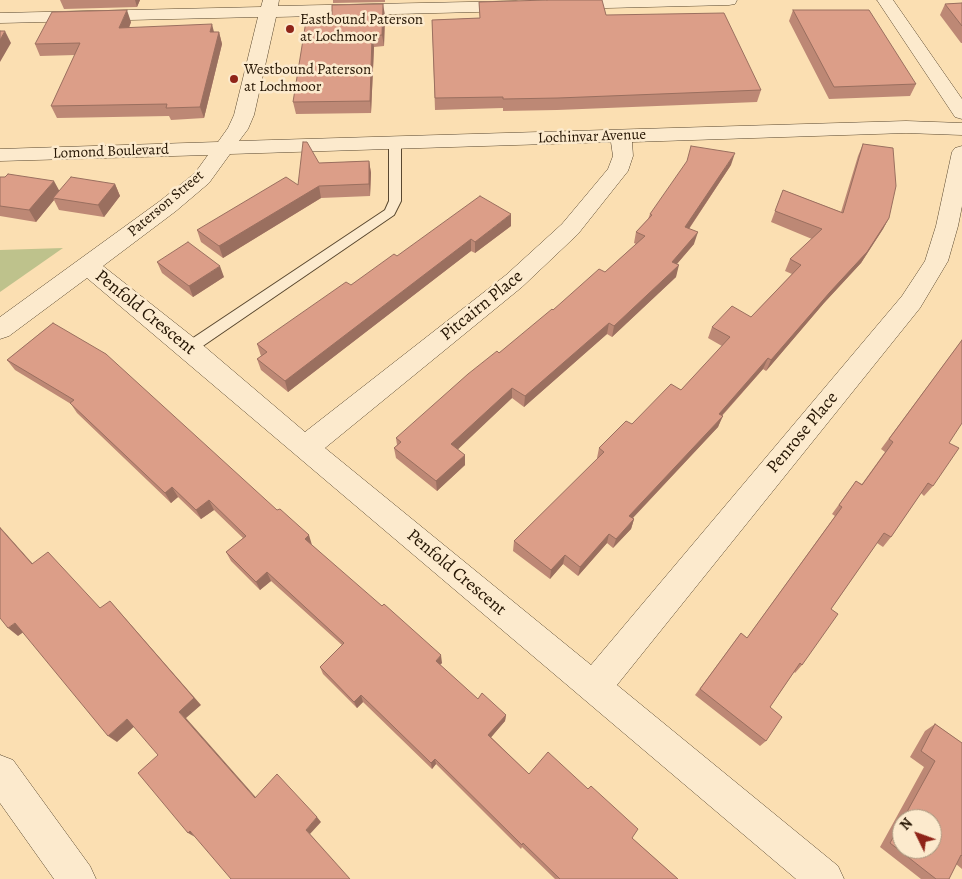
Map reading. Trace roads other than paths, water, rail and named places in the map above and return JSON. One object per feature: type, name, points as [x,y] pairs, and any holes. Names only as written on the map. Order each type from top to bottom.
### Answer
[{"type":"street","points":[[553,5],[729,0]]},
{"type":"street","points":[[885,0],[962,113]]},
{"type":"street","points":[[0,18],[270,6],[533,5]]},
{"type":"street","name":"Paterson Street","points":[[0,330],[168,206],[202,178],[238,129],[244,115],[270,6]]},
{"type":"street","name":"Lochinvar Avenue","points":[[222,149],[906,127],[962,129]]},
{"type":"street","name":"Pitcairn Place","points":[[306,448],[514,281],[570,229],[618,171],[623,156],[621,137]]},
{"type":"street","name":"Lomond Boulevard","points":[[0,155],[222,149]]},
{"type":"street","name":"Penrose Place","points":[[594,687],[912,302],[936,260],[947,226],[962,152]]},
{"type":"street","name":"Penfold Crescent","points":[[88,266],[189,348],[306,448],[824,879]]},
{"type":"street","points":[[0,773],[77,879]]},
{"type":"lane","points":[[189,348],[390,212],[395,200],[395,142]]},
{"type":"place","name":"Eastbound Paterson at Lochmoor","points":[[290,29]]},
{"type":"place","name":"Westbound Paterson at Lochmoor","points":[[234,79]]}]
